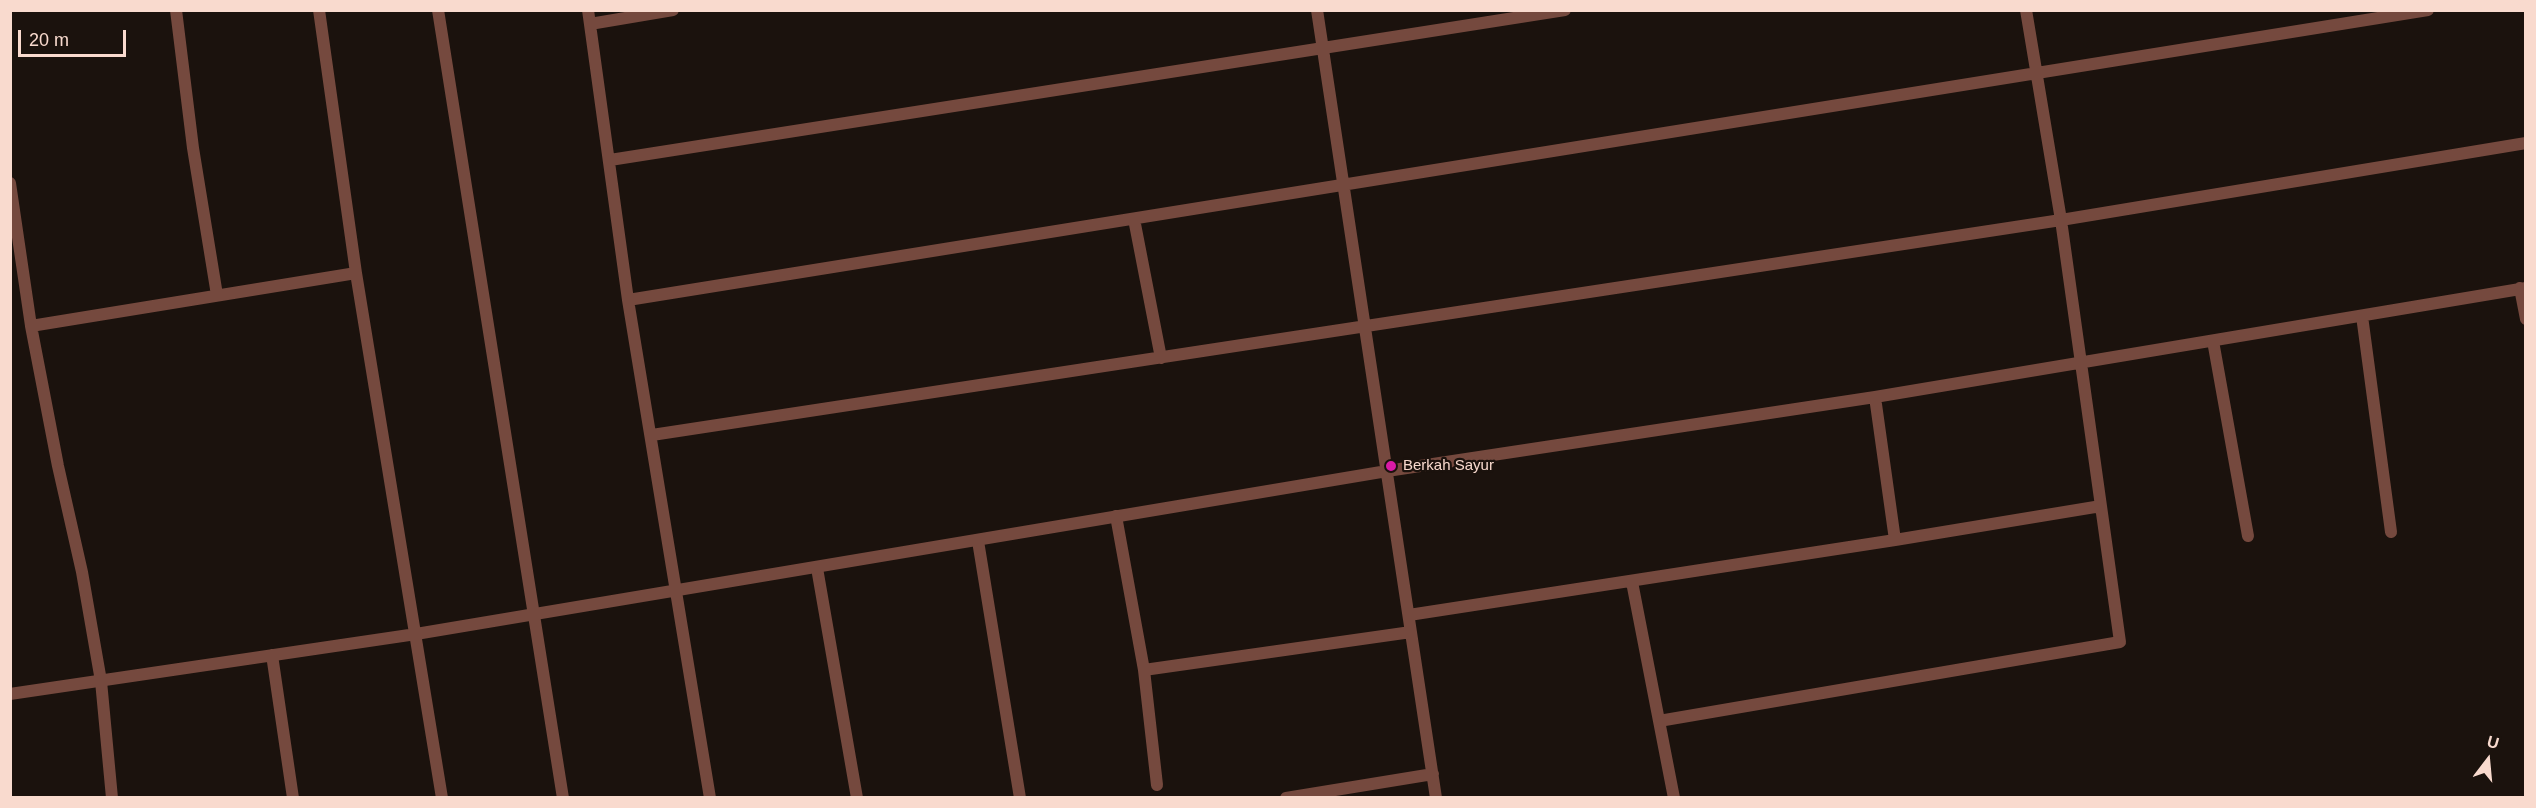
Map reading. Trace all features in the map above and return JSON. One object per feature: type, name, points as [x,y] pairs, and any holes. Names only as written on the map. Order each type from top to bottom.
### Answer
[{"type":"street","points":[[176,10],[192,148],[217,295]]},
{"type":"street","points":[[320,10],[356,273],[442,798]]},
{"type":"street","points":[[438,10],[563,798]]},
{"type":"street","points":[[588,10],[628,300],[710,798]]},
{"type":"street","points":[[591,24],[673,10]]},
{"type":"street","points":[[1317,10],[1437,798]]},
{"type":"street","points":[[610,160],[1323,50],[1565,10]]},
{"type":"street","points":[[1659,721],[2120,642],[2061,220],[2026,10]]},
{"type":"street","points":[[628,300],[2428,10]]},
{"type":"street","points":[[652,435],[2061,220],[2526,143]]},
{"type":"street","points":[[10,183],[31,326],[57,466],[82,572],[101,681],[112,798]]},
{"type":"street","points":[[1134,219],[1161,358]]},
{"type":"street","points":[[31,326],[356,273]]},
{"type":"street","points":[[10,694],[416,634],[1387,471],[1875,397],[2523,288],[2526,319]]},
{"type":"street","points":[[2362,316],[2391,532]]},
{"type":"street","points":[[2213,341],[2248,536]]},
{"type":"street","points":[[1875,397],[1895,540]]},
{"type":"street","points":[[1408,615],[1632,582],[2101,506]]},
{"type":"street","points":[[1116,516],[1144,670],[1157,786]]},
{"type":"street","points":[[978,541],[1020,798]]},
{"type":"street","points":[[817,568],[857,798]]},
{"type":"street","points":[[1632,582],[1674,798]]},
{"type":"street","points":[[1144,670],[1411,632]]},
{"type":"street","points":[[272,655],[293,798]]},
{"type":"street","points":[[1286,798],[1433,774]]},
{"type":"place","name":"Berkah Sayur","points":[[1391,466]]}]
